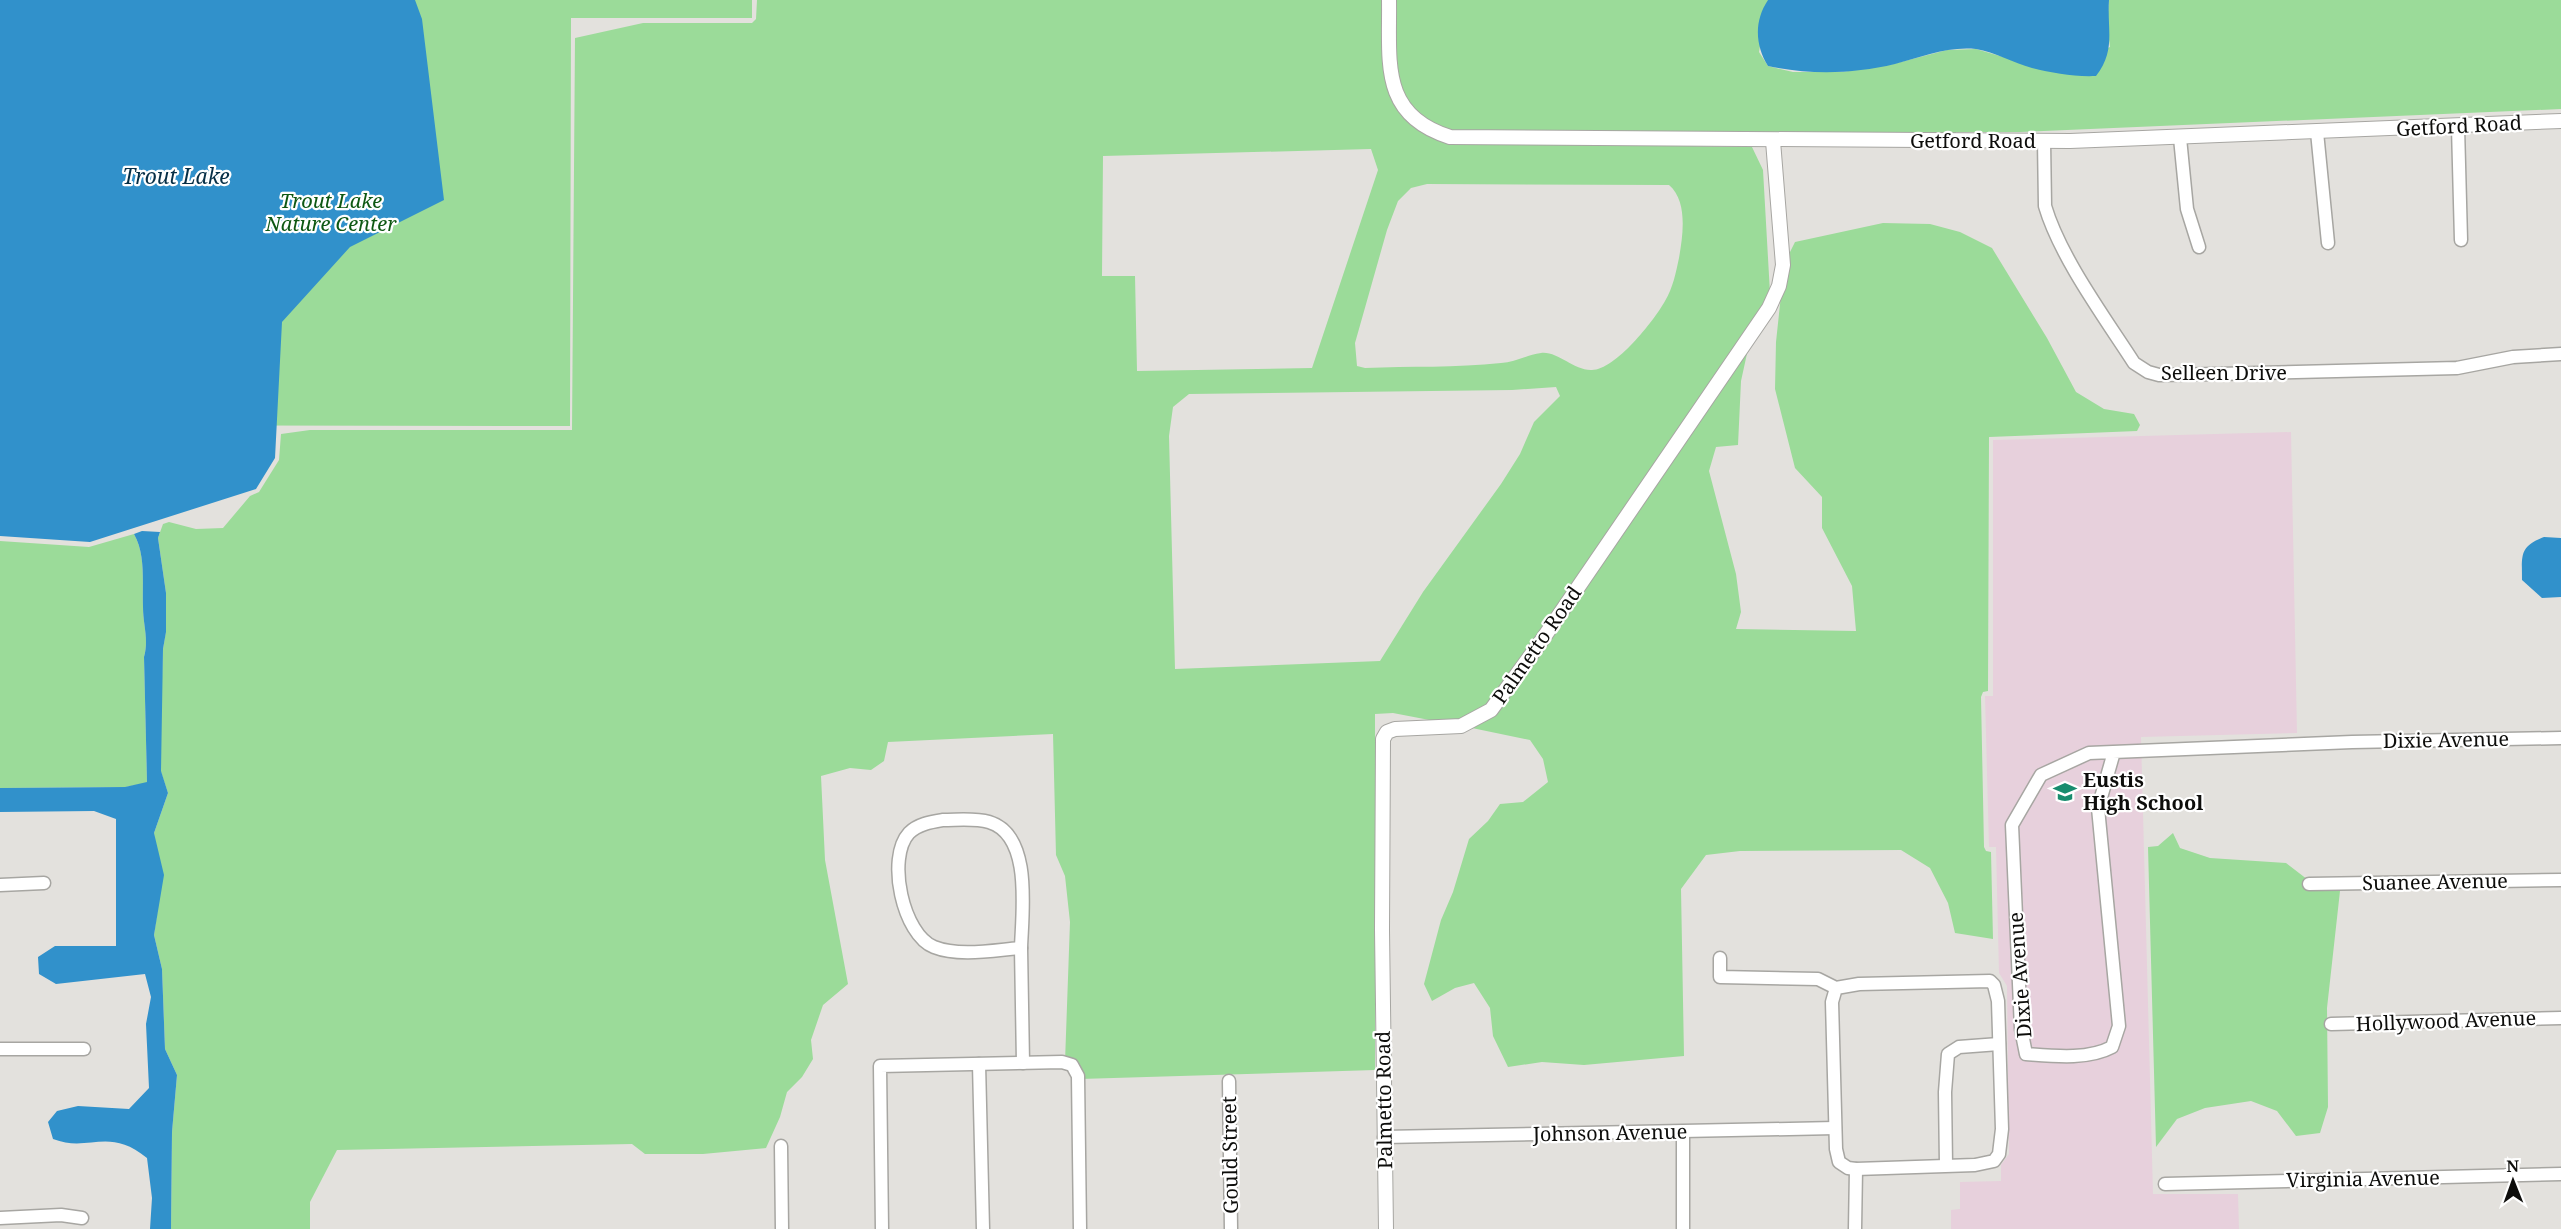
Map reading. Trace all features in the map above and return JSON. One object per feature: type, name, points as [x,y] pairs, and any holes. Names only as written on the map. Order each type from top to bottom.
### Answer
[{"type":"street","name":"Getford Road","points":[[1389,0],[1390,70],[1398,101],[1412,118],[1429,130],[1450,137],[1773,141],[2044,141],[2180,138],[2561,121]]},
{"type":"street","points":[[2458,127],[2461,240]]},
{"type":"street","points":[[2318,132],[2328,243]]},
{"type":"street","points":[[2180,138],[2187,209],[2199,247]]},
{"type":"street","name":"Palmetto Road","points":[[1386,1229],[1383,739],[1387,732],[1395,729],[1461,726],[1491,710],[1542,640],[1769,308],[1779,286],[1783,265],[1773,141]]},
{"type":"street","name":"Selleen Drive","points":[[2044,141],[2045,206],[2048,216],[2069,257],[2134,363],[2148,372],[2158,375],[2457,368],[2513,357],[2561,354]]},
{"type":"street","name":"Dixie Avenue","points":[[2114,752],[2098,807],[2119,1026],[2112,1047],[2101,1053],[2053,1056],[2026,1054],[2021,1029],[2012,825],[2041,775],[2089,753],[2114,752],[2561,738]]},
{"type":"street","points":[[1022,948],[942,949],[922,939],[907,910],[897,872],[899,851],[909,833],[926,824],[959,820],[988,821],[1006,832],[1018,852],[1021,865],[1022,948],[1023,1063]]},
{"type":"street","name":"Suanee Avenue","points":[[2309,884],[2561,880]]},
{"type":"street","points":[[0,885],[44,883]]},
{"type":"street","points":[[1720,958],[1720,977],[1818,979],[1836,988],[1859,984],[1985,979],[1995,987],[1999,1044],[2002,1129],[1999,1154],[1994,1161],[1975,1165],[1856,1169],[1848,1168],[1839,1162],[1835,1128],[1832,1002],[1836,988]]},
{"type":"street","name":"Hollywood Avenue","points":[[2331,1024],[2561,1018]]},
{"type":"street","points":[[1946,1165],[1945,1092],[1948,1054],[1959,1047],[1999,1044]]},
{"type":"street","points":[[0,1050],[84,1049]]},
{"type":"street","points":[[882,1229],[880,1066],[1062,1062],[1072,1065],[1078,1076],[1080,1229]]},
{"type":"street","points":[[979,1064],[983,1229]]},
{"type":"street","name":"Gould Street","points":[[1229,1081],[1231,1229]]},
{"type":"street","name":"Johnson Avenue","points":[[1384,1137],[1835,1128]]},
{"type":"street","points":[[1683,1132],[1683,1229]]},
{"type":"street","points":[[781,1146],[782,1229]]},
{"type":"street","points":[[1855,1229],[1856,1169]]},
{"type":"street","name":"Virginia Avenue","points":[[2165,1184],[2561,1174]]},
{"type":"street","points":[[0,1218],[45,1215],[82,1218]]},
{"type":"street","points":[[0,1224],[1,1229]]},
{"type":"shaded area","name":"Eustis High School","points":[[2291,432],[2297,733],[2141,737],[2153,1194],[2238,1194],[2239,1229],[1951,1229],[1951,1210],[1960,1209],[1960,1182],[2001,1181],[2001,1165],[2009,1154],[2007,986],[1999,973],[1996,847],[1989,847],[1985,696],[1993,696],[1993,440]]},
{"type":"green space","name":"Trout Lake","points":[[0,0],[752,0],[752,18],[571,18],[570,426],[0,425]]},
{"type":"green space","points":[[757,0],[1384,0],[1385,68],[1396,104],[1408,119],[1425,132],[1449,142],[1752,147],[1763,170],[1770,293],[1765,305],[1538,636],[1487,706],[1460,720],[1445,723],[1393,713],[1375,714],[1375,1070],[1080,1079],[1065,1062],[1070,922],[1065,876],[1056,855],[1053,734],[888,742],[884,761],[871,770],[850,768],[821,776],[825,860],[848,984],[823,1005],[811,1040],[813,1059],[802,1077],[787,1092],[780,1117],[766,1148],[703,1154],[645,1154],[632,1144],[337,1150],[310,1202],[310,1229],[171,1229],[172,1132],[177,1075],[165,1049],[162,969],[154,935],[158,907],[154,833],[168,793],[161,772],[160,731],[166,593],[158,538],[163,524],[169,522],[196,529],[223,528],[250,496],[259,492],[279,460],[281,434],[310,430],[572,430],[575,38],[643,23],[752,23],[756,19]],"holes":[[[1371,149],[1378,170],[1312,368],[1137,371],[1135,276],[1102,276],[1103,156]],[[1427,184],[1669,185],[1679,200],[1683,219],[1679,258],[1670,291],[1652,320],[1633,343],[1612,362],[1601,368],[1585,369],[1547,353],[1484,365],[1365,368],[1357,366],[1355,343],[1387,230],[1398,201],[1411,188]],[[1556,387],[1560,396],[1534,422],[1520,454],[1501,484],[1423,592],[1380,661],[1175,669],[1169,436],[1173,407],[1189,394],[1512,390]]]},
{"type":"green space","points":[[1394,0],[1768,0],[1759,52],[1768,66],[1793,72],[1842,72],[1893,64],[1947,50],[1976,49],[2051,71],[2110,47],[2107,25],[2109,0],[2561,0],[2561,109],[2020,132],[1956,132],[1956,135],[1451,131],[1429,122],[1414,110],[1404,96],[1395,61]]},
{"type":"green space","points":[[1883,223],[1930,224],[1960,232],[1992,248],[2047,338],[2076,392],[2104,409],[2134,414],[2140,425],[2137,431],[1989,437],[1988,691],[1983,692],[1981,697],[1984,847],[1986,851],[1991,852],[1993,939],[1955,933],[1948,903],[1930,868],[1901,850],[1740,851],[1706,855],[1681,889],[1684,1056],[1584,1065],[1542,1062],[1508,1067],[1493,1036],[1490,1008],[1474,983],[1455,988],[1432,1001],[1424,984],[1441,920],[1453,892],[1469,839],[1488,821],[1500,804],[1523,802],[1548,782],[1543,759],[1530,740],[1472,728],[1494,714],[1748,349],[1741,381],[1738,445],[1716,447],[1709,471],[1736,574],[1741,612],[1736,629],[1856,631],[1852,586],[1822,528],[1822,497],[1795,468],[1775,389],[1776,342],[1787,258],[1795,242]]},
{"type":"green space","points":[[134,534],[138,542],[143,569],[147,783],[126,787],[0,788],[0,541],[89,547]]},
{"type":"green space","points":[[2173,833],[2180,848],[2210,858],[2286,863],[2312,883],[2340,891],[2327,1008],[2328,1107],[2320,1133],[2296,1136],[2277,1111],[2251,1101],[2205,1108],[2177,1119],[2156,1147],[2148,847],[2158,846]]},
{"type":"water","name":"Trout Lake","points":[[0,0],[415,0],[422,19],[444,200],[350,247],[282,322],[275,458],[256,489],[90,542],[0,536]]},
{"type":"water","points":[[1768,0],[2109,0],[2108,49],[2102,67],[2096,76],[2048,72],[1983,50],[1966,48],[1863,70],[1816,72],[1784,69],[1768,66],[1761,50],[1758,25]]},
{"type":"water","points":[[142,531],[160,532],[158,538],[166,593],[161,771],[168,793],[154,833],[164,875],[154,935],[162,969],[165,1049],[177,1075],[172,1132],[171,1229],[150,1229],[152,1198],[147,1158],[121,1144],[66,1143],[53,1139],[48,1122],[57,1111],[78,1106],[129,1109],[149,1088],[146,1024],[151,997],[145,974],[56,984],[39,974],[38,957],[55,946],[116,946],[116,819],[94,811],[0,812],[0,788],[125,787],[147,782],[143,569],[138,542],[134,534]]},
{"type":"water","points":[[2544,537],[2561,538],[2561,597],[2542,598],[2522,580],[2522,558],[2526,548]]},
{"type":"place","name":"Eustis High School","points":[[2065,792]]},
{"type":"park label","name":"Trout Lake Nature Center","points":[[331,212]]}]
